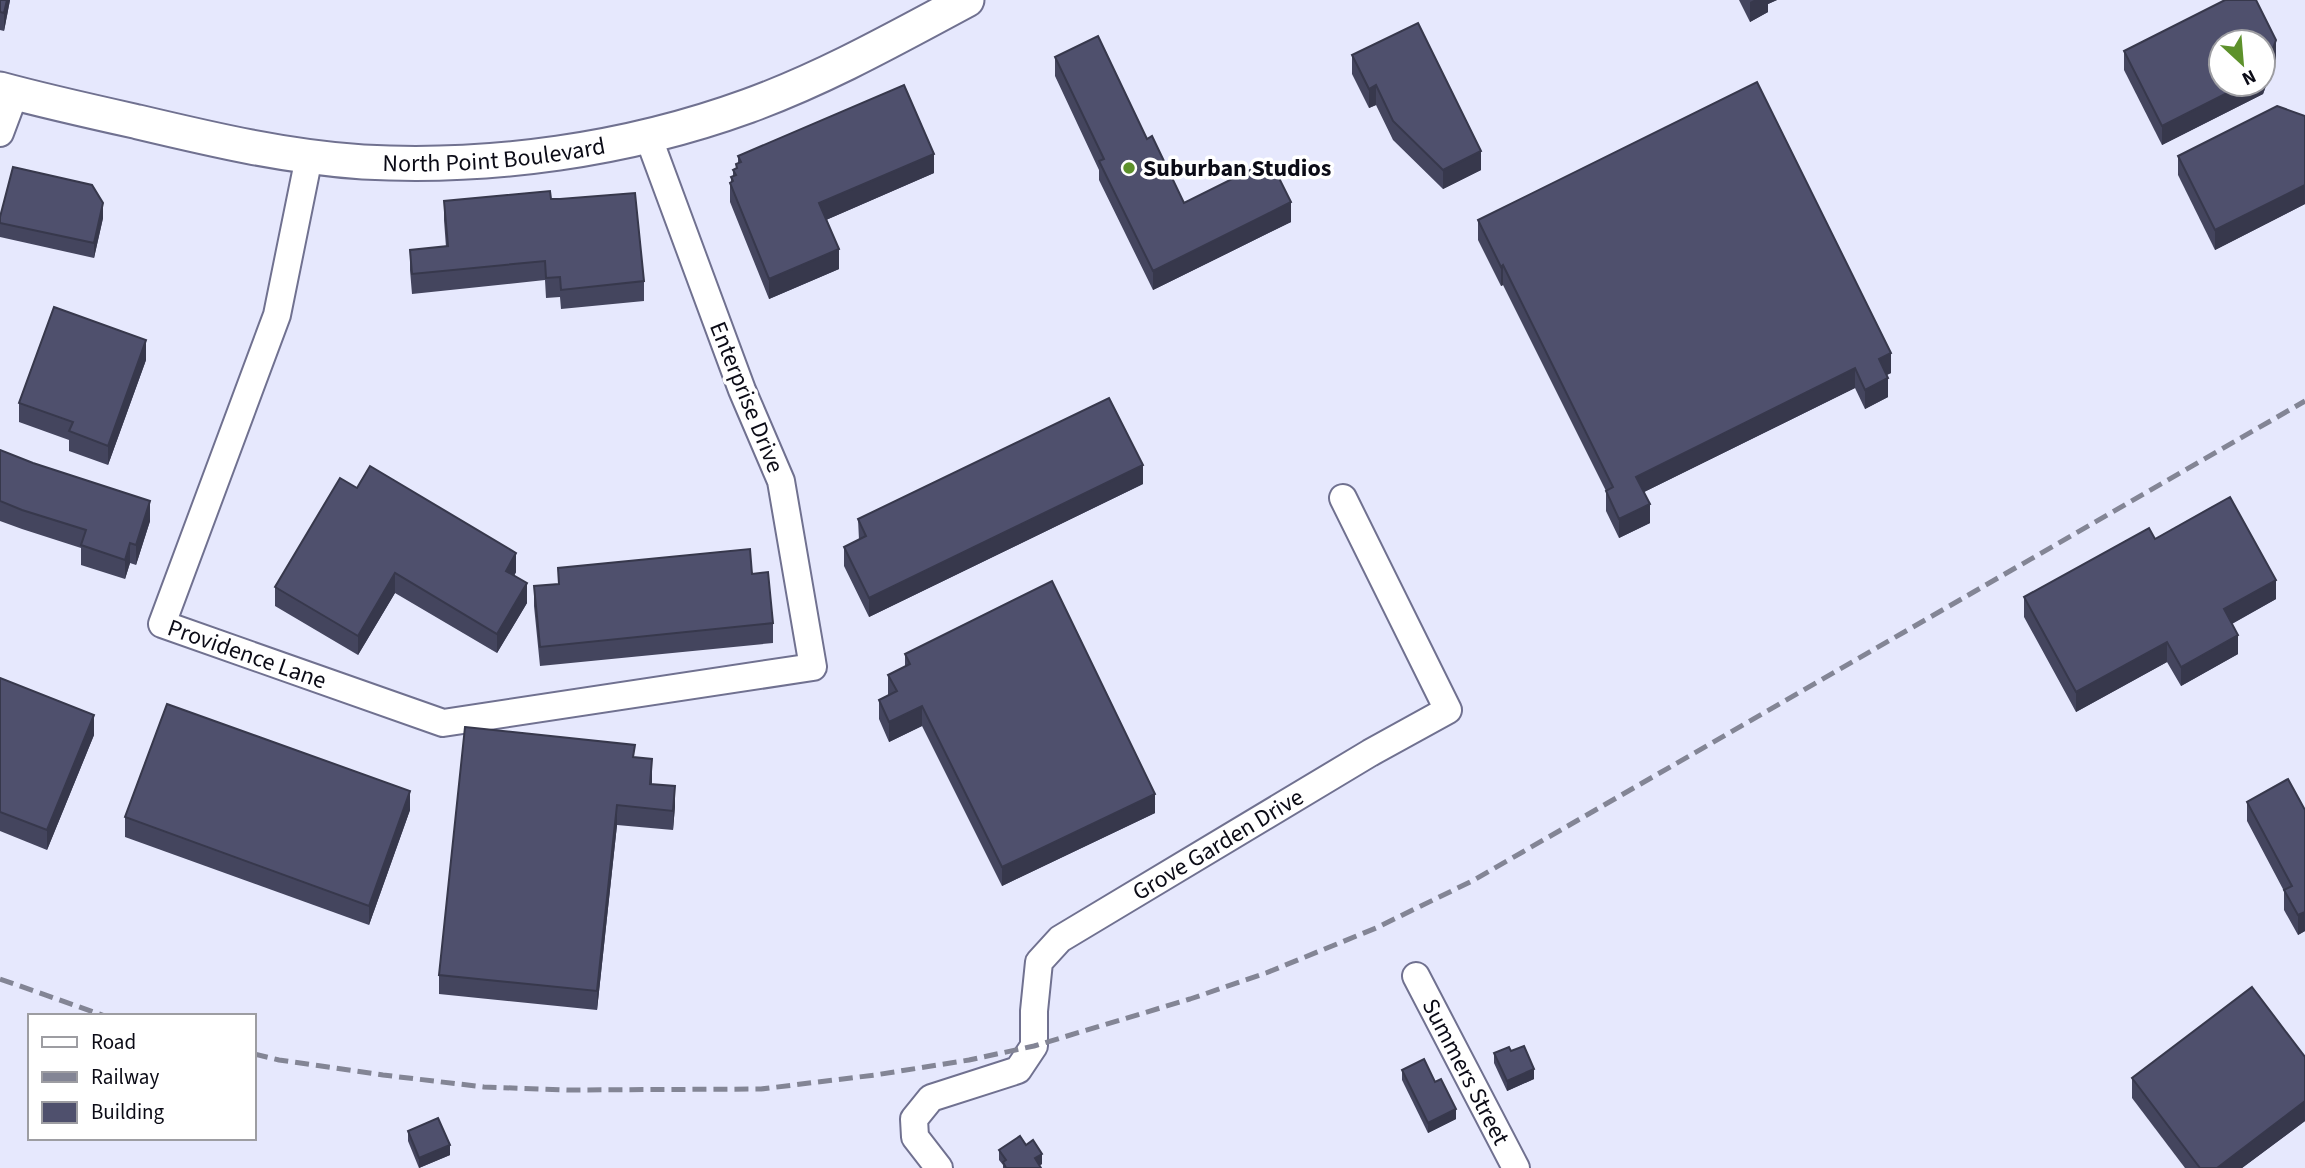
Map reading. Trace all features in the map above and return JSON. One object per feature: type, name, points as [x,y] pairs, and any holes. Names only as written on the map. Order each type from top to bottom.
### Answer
[{"type":"main road","name":"North Point Boulevard","points":[[7,91],[225,144],[309,156],[421,164],[466,162],[592,147],[648,136],[706,120],[790,89],[859,57],[967,0]]},
{"type":"street","points":[[0,133],[7,91]]},
{"type":"street","name":"Enterprise Drive","points":[[648,136],[742,390],[781,481],[814,667]]},
{"type":"street","name":"Providence Lane","points":[[309,156],[277,314],[162,624],[443,723],[814,667]]},
{"type":"street","name":"Grove Garden Drive","points":[[939,1168],[915,1137],[914,1119],[931,1098],[1018,1070],[1034,1046],[1039,962],[1060,939],[1370,753],[1448,710],[1343,498]]},
{"type":"street","name":"Summers Street","points":[[1416,976],[1516,1168]]},
{"type":"building","points":[[0,0],[7,0],[4,13],[0,12]]},
{"type":"building","points":[[2225,0],[2256,0],[2270,28],[2207,28],[2207,98],[2217,98],[2162,126],[2124,51]]},
{"type":"building","points":[[1418,23],[1481,151],[1443,170],[1393,121],[1376,85],[1369,89],[1352,55]]},
{"type":"building","name":"Suburban Studios","points":[[1098,36],[1147,139],[1152,136],[1184,203],[1270,160],[1291,202],[1153,271],[1099,161],[1104,159],[1055,57]]},
{"type":"building","points":[[1757,82],[1891,353],[1879,359],[1888,378],[1865,390],[1855,368],[1636,477],[1650,504],[1619,519],[1606,491],[1613,487],[1478,220]]},
{"type":"building","points":[[904,85],[934,154],[819,203],[839,249],[769,279],[730,183],[733,181],[731,177],[736,175],[733,170],[737,168],[736,164],[741,162],[738,156]]},
{"type":"building","points":[[2277,106],[2305,116],[2305,185],[2215,230],[2178,156]]},
{"type":"building","points":[[13,167],[92,185],[103,203],[94,243],[0,223]]},
{"type":"building","points":[[550,191],[551,199],[635,193],[644,281],[561,290],[560,277],[546,278],[545,261],[412,274],[410,250],[448,246],[444,201]]},
{"type":"building","points":[[54,307],[146,340],[108,446],[69,431],[73,422],[19,403]]},
{"type":"building","points":[[1109,398],[1143,465],[869,598],[844,547],[866,536],[858,519]]},
{"type":"building","points":[[0,450],[150,501],[136,545],[130,543],[125,560],[81,545],[86,530],[0,501]]},
{"type":"building","points":[[370,466],[516,553],[506,571],[527,583],[497,634],[395,573],[358,636],[275,587],[340,478],[357,488]]},
{"type":"building","points":[[2230,497],[2276,580],[2224,609],[2238,635],[2181,667],[2167,642],[2076,692],[2024,597],[2149,528],[2155,539]]},
{"type":"building","points":[[750,549],[752,574],[768,572],[773,623],[540,647],[534,586],[559,584],[558,568]]},
{"type":"building","points":[[1052,581],[1155,794],[1002,867],[922,706],[889,722],[879,700],[897,691],[888,675],[910,664],[905,654]]},
{"type":"building","points":[[0,678],[94,715],[47,830],[0,812]]},
{"type":"building","points":[[167,704],[410,791],[369,906],[125,817]]},
{"type":"building","points":[[465,727],[635,745],[633,757],[652,759],[650,784],[675,786],[673,811],[617,805],[597,991],[439,975]]},
{"type":"building","points":[[2288,779],[2305,810],[2305,912],[2298,915],[2284,890],[2292,886],[2247,802]]},
{"type":"building","points":[[2252,987],[2305,1057],[2305,1101],[2217,1168],[2200,1168],[2132,1078]]},
{"type":"building","points":[[1524,1046],[1534,1069],[1507,1081],[1494,1053],[1509,1047],[1511,1051]]},
{"type":"building","points":[[1424,1059],[1435,1082],[1441,1079],[1456,1109],[1428,1123],[1402,1070]]},
{"type":"building","points":[[438,1118],[450,1145],[419,1158],[408,1131]]},
{"type":"building","points":[[1020,1136],[1026,1145],[1033,1140],[1042,1154],[1035,1158],[1041,1168],[1006,1168],[1003,1162],[1006,1160],[999,1150]]},
{"type":"railway","points":[[256,1054],[383,1075],[484,1087],[567,1090],[761,1089],[969,1060],[1034,1046],[1190,999],[1266,973],[1376,928],[1474,880],[2305,401]]},
{"type":"railway","points":[[0,979],[99,1014]]},
{"type":"place","name":"Suburban Studios","points":[[1129,168]]}]
